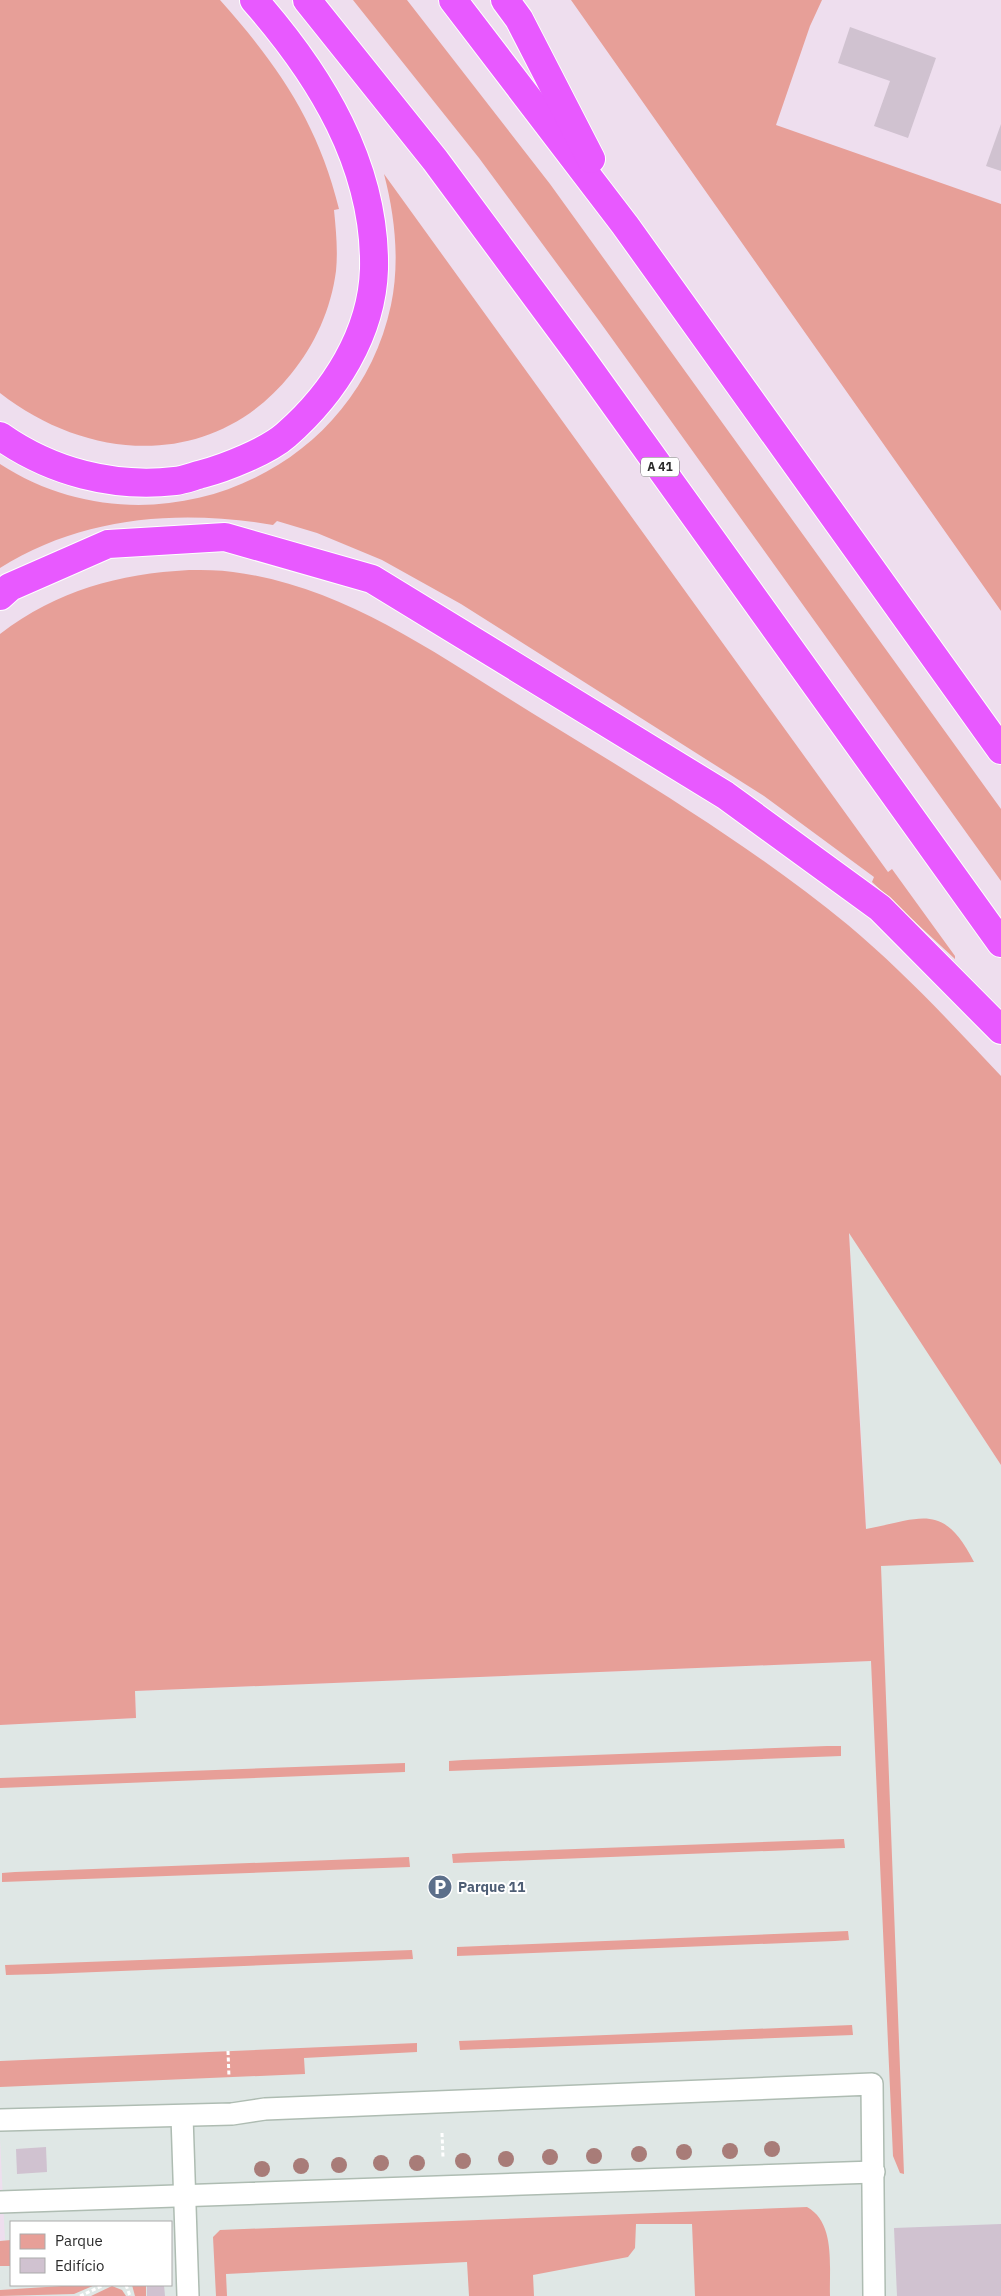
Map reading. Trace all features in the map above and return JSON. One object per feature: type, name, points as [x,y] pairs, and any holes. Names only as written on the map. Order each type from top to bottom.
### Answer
[{"type":"highway","points":[[0,436],[21,451],[71,472],[122,483],[176,481],[229,467],[284,436],[324,395],[344,367],[359,337],[374,270],[370,208],[350,143],[327,98],[300,56],[254,0]]},
{"type":"highway","name":"A 41","points":[[307,0],[435,160],[580,356],[1001,943]]},
{"type":"highway","points":[[452,0],[625,224],[1001,750]]},
{"type":"highway","points":[[505,0],[519,18],[625,224]]},
{"type":"highway","points":[[0,596],[10,587],[108,544],[225,537],[372,579],[725,795],[880,908],[1001,1030]]},
{"type":"lane","points":[[0,2120],[232,2114],[265,2109],[872,2084],[874,2296]]},
{"type":"lane","points":[[182,2116],[188,2296]]},
{"type":"lane","points":[[0,2202],[874,2172]]},
{"type":"path","points":[[228,2051],[229,2077]]},
{"type":"path","points":[[441,2102],[443,2159]]},
{"type":"path","points":[[80,2296],[102,2286]]},
{"type":"shaded area","points":[[849,1232],[1001,1465],[1001,2296],[0,2296],[0,2241],[5,2240],[0,2139],[0,1725],[136,1718],[135,1691],[871,1661],[865,1498]]},
{"type":"green space","points":[[0,0],[220,0],[278,72],[307,122],[320,149],[339,209],[334,210],[337,263],[334,285],[321,326],[300,363],[260,405],[226,427],[190,440],[151,446],[112,443],[73,433],[36,416],[0,393]]},
{"type":"green space","points":[[353,0],[407,0],[550,184],[1001,809],[1001,881],[600,322],[479,158]]},
{"type":"green space","points":[[571,0],[822,0],[810,26],[776,125],[1001,204],[1001,611]]},
{"type":"green space","points":[[384,174],[888,872],[892,869],[955,956],[955,959],[872,882],[874,877],[764,796],[461,604],[382,560],[317,533],[277,521],[273,525],[203,518],[167,518],[132,521],[98,527],[64,537],[31,551],[0,568],[0,464],[58,492],[118,504],[179,502],[237,486],[290,457],[335,417],[370,366],[391,305],[396,256],[391,206]]},
{"type":"green space","points":[[189,570],[228,571],[274,580],[313,592],[352,608],[426,647],[613,763],[733,840],[810,895],[848,925],[908,979],[1001,1076],[1001,1465],[849,1233],[866,1529],[916,1519],[929,1519],[941,1522],[952,1530],[963,1543],[974,1562],[881,1566],[904,2174],[900,2173],[893,2156],[871,1661],[135,1691],[136,1718],[0,1725],[0,634],[44,606],[90,587],[113,580]]},
{"type":"green space","points":[[841,1746],[841,1756],[449,1771],[449,1761],[463,1760]]},
{"type":"green space","points":[[405,1763],[405,1772],[0,1788],[0,1778]]},
{"type":"green space","points":[[844,1839],[845,1848],[453,1863],[452,1854],[466,1853]]},
{"type":"green space","points":[[409,1857],[410,1867],[2,1882],[2,1873],[15,1872]]},
{"type":"green space","points":[[848,1931],[849,1940],[835,1941],[457,1956],[457,1947]]},
{"type":"green space","points":[[412,1950],[413,1959],[47,1974],[6,1975],[5,1965]]},
{"type":"green space","points":[[852,2025],[853,2035],[460,2050],[459,2041]]},
{"type":"green space","points":[[417,2043],[417,2052],[304,2058],[305,2074],[0,2087],[0,2061]]},
{"type":"green space","points":[[807,2207],[816,2214],[823,2224],[827,2235],[830,2259],[830,2296],[695,2296],[692,2224],[636,2224],[635,2248],[628,2257],[533,2275],[534,2296],[469,2296],[467,2262],[226,2274],[227,2296],[216,2296],[213,2237],[220,2230]]},
{"type":"green space","points":[[10,2240],[10,2266],[0,2266],[0,2241]]},
{"type":"green space","points":[[93,2286],[74,2294],[0,2296],[0,2290]]},
{"type":"green space","points":[[112,2286],[122,2290],[126,2296],[91,2296]]},
{"type":"green space","points":[[132,2286],[146,2286],[146,2296],[135,2296]]},
{"type":"building","points":[[850,27],[936,58],[908,138],[874,126],[890,81],[838,63]]},
{"type":"building","points":[[1001,124],[1001,171],[986,166]]},
{"type":"building","points":[[46,2147],[47,2172],[17,2174],[16,2149]]},
{"type":"building","points":[[1001,2224],[1001,2296],[897,2296],[894,2228]]},
{"type":"building","points":[[147,2286],[164,2286],[165,2296],[147,2296]]},
{"type":"place","name":"Parque 11","points":[[440,1887]]}]
